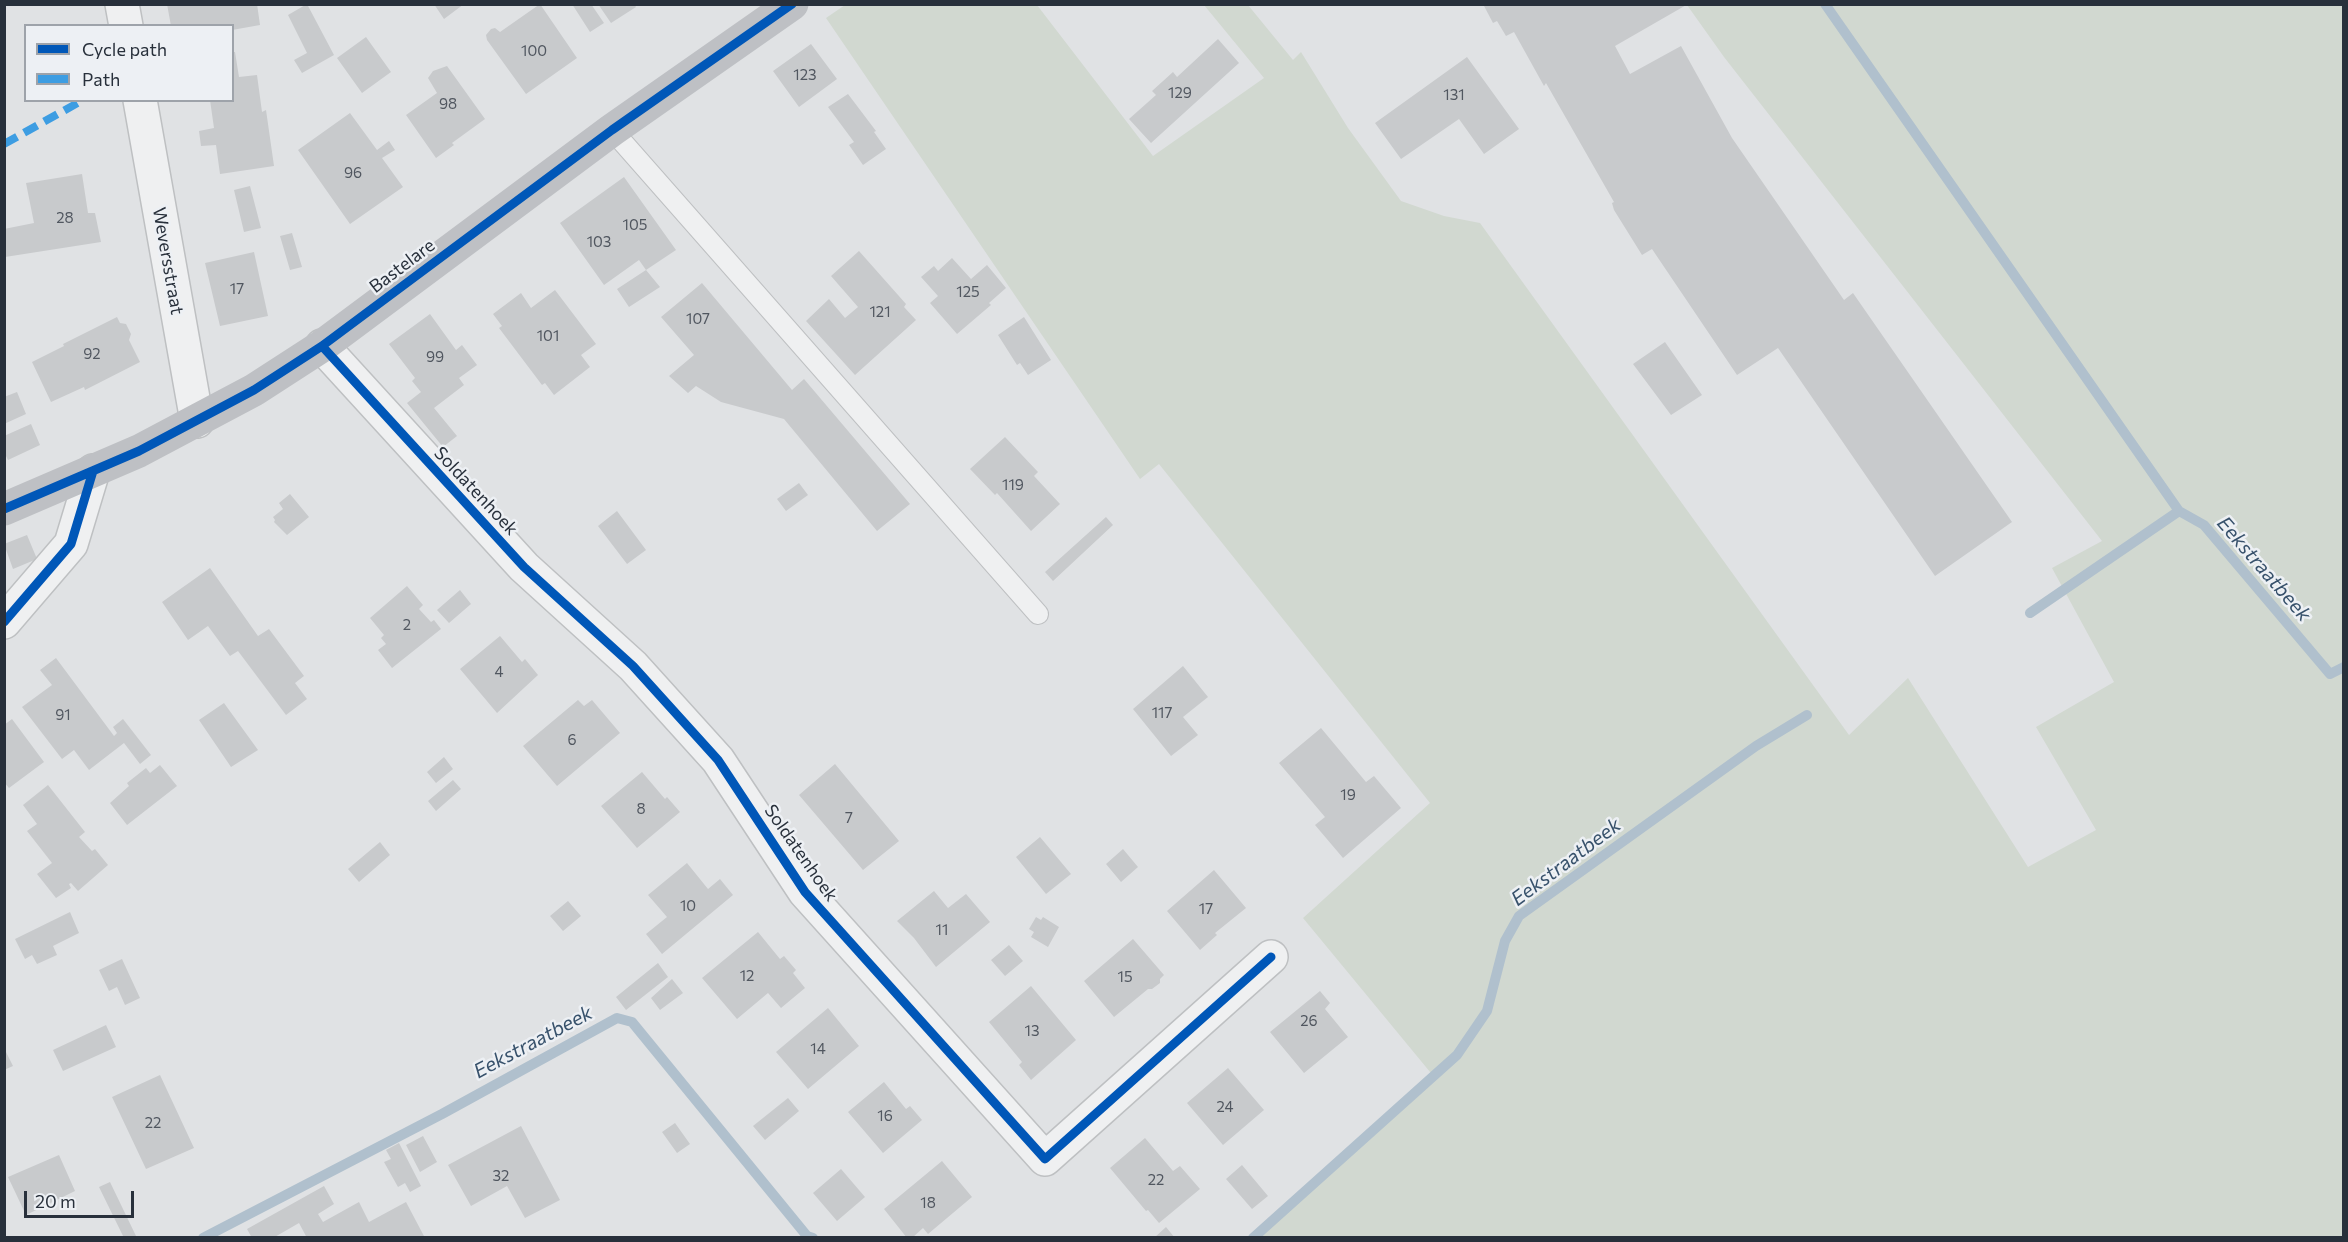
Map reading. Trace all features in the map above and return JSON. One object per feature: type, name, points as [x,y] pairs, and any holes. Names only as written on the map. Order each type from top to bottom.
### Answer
[{"type":"street","points":[[122,4],[126,24]]},
{"type":"street","name":"Bastelare","points":[[4,509],[139,451],[254,390],[322,346],[612,130],[792,4]]},
{"type":"street","name":"Weversstraat","points":[[140,102],[197,421]]},
{"type":"street","name":"Soldatenhoek","points":[[322,346],[524,567],[633,666],[718,760],[805,892],[1045,1160],[1271,957]]},
{"type":"street","points":[[4,622],[71,544],[93,471]]},
{"type":"lane","points":[[612,130],[1038,614]]},
{"type":"shaded area","points":[[845,5],[1037,5],[1153,156],[1264,78],[1204,5],[1248,5],[1293,60],[1301,52],[1348,128],[1401,201],[1444,216],[1480,223],[1849,735],[1908,678],[2028,867],[2096,830],[2036,727],[2114,682],[2052,568],[2102,541],[1724,57],[1687,5],[2343,5],[2343,1237],[1260,1237],[1435,1078],[1303,918],[1430,803],[1159,464],[1140,479],[826,18]]},
{"type":"building","points":[[167,4],[257,4],[260,25],[234,30],[234,24],[171,24]]},
{"type":"building","points":[[307,4],[334,55],[302,73],[294,60],[307,53],[288,15]]},
{"type":"building","points":[[434,4],[464,4],[444,19]]},
{"type":"building","points":[[540,4],[577,58],[526,94],[487,40],[486,35],[495,28],[500,32]]},
{"type":"building","points":[[572,4],[591,4],[604,23],[590,32]]},
{"type":"building","points":[[598,4],[634,4],[636,7],[611,23]]},
{"type":"building","points":[[1483,4],[1688,4],[1615,46],[1630,74],[1681,46],[1732,138],[1844,300],[1853,293],[2012,522],[1935,576],[1778,348],[1737,375],[1652,249],[1642,255],[1614,210],[1612,203],[1614,202],[1546,83],[1544,86],[1514,32],[1506,36],[1497,21],[1493,23]]},
{"type":"building","points":[[366,37],[391,72],[362,93],[337,58]]},
{"type":"building","points":[[1218,39],[1239,63],[1151,143],[1129,119],[1156,95],[1152,91],[1173,72],[1177,77]]},
{"type":"building","points":[[811,44],[837,79],[799,107],[773,71]]},
{"type":"building","points":[[235,52],[239,77],[257,75],[262,112],[266,110],[274,166],[220,174],[216,145],[201,146],[199,131],[214,128],[210,102],[234,102]]},
{"type":"building","points":[[1467,57],[1519,129],[1484,154],[1459,119],[1401,159],[1375,123]]},
{"type":"building","points":[[447,66],[485,119],[436,158],[406,115],[437,93],[428,78],[433,71]]},
{"type":"building","points":[[848,94],[876,131],[874,132],[886,149],[863,165],[849,145],[854,142],[828,107]]},
{"type":"building","points":[[350,113],[377,150],[389,141],[395,150],[382,158],[403,187],[350,224],[298,150]]},
{"type":"building","points":[[82,174],[88,213],[95,213],[101,242],[5,257],[4,229],[34,223],[26,183]]},
{"type":"building","points":[[624,177],[676,250],[646,270],[639,260],[604,285],[560,223]]},
{"type":"building","points":[[250,186],[261,228],[244,232],[234,190]]},
{"type":"building","points":[[292,233],[302,267],[290,270],[280,236]]},
{"type":"building","points":[[859,251],[906,304],[904,307],[916,320],[855,375],[806,321],[829,299],[845,318],[858,307],[831,276]]},
{"type":"building","points":[[254,252],[268,316],[220,326],[205,263]]},
{"type":"building","points":[[952,258],[971,279],[987,265],[1006,288],[989,303],[991,305],[957,334],[930,303],[938,296],[921,277],[934,266],[938,271]]},
{"type":"building","points":[[646,270],[660,287],[629,307],[617,289]]},
{"type":"building","points":[[702,283],[792,390],[804,379],[910,504],[877,531],[784,419],[721,402],[696,386],[688,393],[669,376],[694,355],[661,317]]},
{"type":"building","points":[[555,290],[596,344],[581,355],[590,367],[554,395],[545,383],[542,385],[499,328],[502,326],[493,314],[521,293],[531,308]]},
{"type":"building","points":[[430,314],[456,350],[462,345],[477,365],[459,378],[464,385],[434,408],[457,436],[443,447],[407,403],[421,392],[412,381],[415,378],[389,344]]},
{"type":"building","points":[[117,317],[120,323],[126,324],[131,334],[129,340],[140,362],[85,390],[84,387],[51,402],[32,362]]},
{"type":"building","points":[[1024,317],[1051,360],[1028,375],[1020,363],[1017,365],[998,335]]},
{"type":"building","points":[[1665,342],[1702,395],[1671,415],[1633,364]]},
{"type":"building","points":[[17,392],[26,414],[4,424],[4,397]]},
{"type":"building","points":[[31,424],[40,445],[8,460],[4,452],[4,436]]},
{"type":"building","points":[[1005,437],[1038,472],[1034,476],[1060,504],[1031,531],[997,493],[995,495],[970,469]]},
{"type":"building","points":[[799,483],[808,495],[786,511],[777,499]]},
{"type":"building","points":[[290,494],[309,517],[287,535],[274,522],[273,517],[283,509],[279,503]]},
{"type":"building","points":[[617,511],[646,550],[627,564],[598,526]]},
{"type":"building","points":[[1106,517],[1113,525],[1053,581],[1045,572]]},
{"type":"building","points":[[27,535],[37,559],[13,569],[4,544]]},
{"type":"building","points":[[210,568],[258,636],[269,629],[304,676],[295,683],[307,699],[286,715],[238,651],[230,656],[208,626],[188,640],[162,602]]},
{"type":"building","points":[[407,586],[423,605],[419,609],[431,622],[434,620],[441,629],[392,668],[378,650],[386,644],[381,638],[384,635],[370,618]]},
{"type":"building","points":[[460,590],[471,604],[449,623],[437,610]]},
{"type":"building","points":[[500,636],[522,662],[525,659],[538,675],[497,713],[460,669]]},
{"type":"building","points":[[56,658],[114,736],[117,733],[113,727],[123,719],[151,755],[140,764],[124,743],[89,770],[74,750],[62,759],[22,707],[52,685],[40,670]]},
{"type":"building","points":[[1183,666],[1208,697],[1183,717],[1198,735],[1171,756],[1133,709]]},
{"type":"building","points":[[578,700],[584,706],[592,700],[620,733],[557,786],[523,746]]},
{"type":"building","points":[[224,703],[258,750],[231,767],[199,720]]},
{"type":"building","points":[[12,719],[44,762],[9,788],[4,782],[4,725]]},
{"type":"building","points":[[1321,728],[1366,782],[1374,776],[1401,808],[1343,858],[1315,825],[1325,817],[1279,763]]},
{"type":"building","points":[[444,757],[453,769],[436,783],[427,772]]},
{"type":"building","points":[[835,764],[899,841],[863,870],[799,795]]},
{"type":"building","points":[[160,765],[177,786],[127,825],[110,803],[129,786],[127,783],[146,768],[150,773]]},
{"type":"building","points":[[642,772],[665,799],[667,797],[680,812],[637,848],[601,806]]},
{"type":"building","points":[[453,780],[461,789],[436,811],[428,801]]},
{"type":"building","points":[[48,785],[85,832],[79,837],[92,851],[95,849],[108,865],[78,891],[71,883],[69,884],[71,888],[56,898],[37,874],[52,863],[27,831],[37,824],[23,805]]},
{"type":"building","points":[[1040,837],[1071,874],[1046,894],[1016,857]]},
{"type":"building","points":[[380,842],[390,855],[359,882],[348,869]]},
{"type":"building","points":[[1123,849],[1138,867],[1121,882],[1106,864]]},
{"type":"building","points":[[687,863],[708,889],[720,879],[733,895],[662,954],[646,934],[667,917],[648,895]]},
{"type":"building","points":[[1214,870],[1246,908],[1215,933],[1217,935],[1200,950],[1167,911]]},
{"type":"building","points":[[934,891],[948,908],[966,894],[990,922],[936,967],[914,938],[897,921]]},
{"type":"building","points":[[568,901],[581,916],[563,931],[550,916]]},
{"type":"building","points":[[70,912],[79,933],[53,946],[57,955],[37,964],[32,955],[25,959],[15,939]]},
{"type":"building","points":[[1036,917],[1041,920],[1043,917],[1059,927],[1048,947],[1031,937],[1034,932],[1029,929]]},
{"type":"building","points":[[758,932],[780,959],[784,956],[796,970],[793,973],[805,988],[781,1008],[768,993],[737,1019],[702,978]]},
{"type":"building","points":[[1133,939],[1164,975],[1160,983],[1148,989],[1114,1017],[1084,981]]},
{"type":"building","points":[[1009,945],[1023,961],[1005,976],[991,960]]},
{"type":"building","points":[[122,959],[140,998],[125,1005],[117,987],[109,991],[99,970]]},
{"type":"building","points":[[658,963],[668,977],[626,1010],[616,997]]},
{"type":"building","points":[[672,979],[683,993],[660,1010],[651,998]]},
{"type":"building","points":[[1031,986],[1076,1040],[1031,1080],[1019,1065],[1022,1062],[989,1022]]},
{"type":"building","points":[[1320,991],[1330,1003],[1325,1009],[1348,1037],[1304,1073],[1270,1032]]},
{"type":"building","points":[[828,1008],[859,1046],[808,1089],[776,1052]]},
{"type":"building","points":[[106,1025],[116,1047],[63,1071],[53,1050]]},
{"type":"building","points":[[4,1048],[13,1066],[4,1070]]},
{"type":"building","points":[[1228,1068],[1264,1110],[1223,1145],[1187,1103]]},
{"type":"building","points":[[160,1075],[194,1148],[146,1169],[112,1097]]},
{"type":"building","points":[[884,1082],[906,1109],[910,1106],[922,1120],[883,1153],[848,1112]]},
{"type":"building","points":[[788,1098],[799,1111],[765,1140],[753,1126]]},
{"type":"building","points":[[675,1123],[690,1144],[677,1153],[662,1132]]},
{"type":"building","points":[[521,1126],[560,1200],[525,1218],[507,1186],[471,1206],[448,1165]]},
{"type":"building","points":[[423,1136],[437,1162],[420,1172],[406,1145]]},
{"type":"building","points":[[1145,1138],[1173,1171],[1180,1166],[1200,1189],[1159,1223],[1110,1168]]},
{"type":"building","points":[[399,1143],[421,1186],[410,1192],[405,1183],[398,1187],[384,1162],[391,1159],[386,1150]]},
{"type":"building","points":[[59,1155],[75,1191],[26,1215],[8,1177]]},
{"type":"building","points":[[942,1161],[972,1197],[928,1234],[923,1228],[912,1238],[907,1238],[884,1209]]},
{"type":"building","points":[[1242,1165],[1268,1196],[1252,1209],[1226,1179]]},
{"type":"building","points":[[841,1169],[865,1197],[837,1221],[813,1193]]},
{"type":"building","points":[[110,1182],[136,1236],[134,1238],[124,1238],[99,1187]]},
{"type":"building","points":[[324,1186],[334,1204],[318,1214],[323,1222],[359,1202],[369,1222],[406,1202],[425,1238],[307,1238],[299,1223],[273,1238],[252,1238],[247,1229]]},
{"type":"building","points":[[1166,1227],[1175,1238],[1154,1238]]},
{"type":"waterway","points":[[1825,4],[2179,511]]},
{"type":"waterway","name":"Eekstraatbeek","points":[[2030,613],[2179,511],[2204,525],[2330,674],[2344,667]]},
{"type":"waterway","name":"Eekstraatbeek","points":[[1253,1238],[1457,1055],[1487,1011],[1505,941],[1519,916],[1756,746],[1807,715]]},
{"type":"waterway","name":"Eekstraatbeek","points":[[203,1238],[442,1114],[617,1018],[632,1022],[807,1236],[813,1238]]},
{"type":"marked path","points":[[4,144],[79,102]]},
{"type":"cycle path","points":[[4,509],[139,451],[254,390],[322,346],[612,130],[792,4]]},
{"type":"cycle path","points":[[322,346],[524,567],[633,666],[718,760],[805,892],[1045,1159],[1271,957]]},
{"type":"cycle path","points":[[4,622],[71,544],[93,471]]}]
